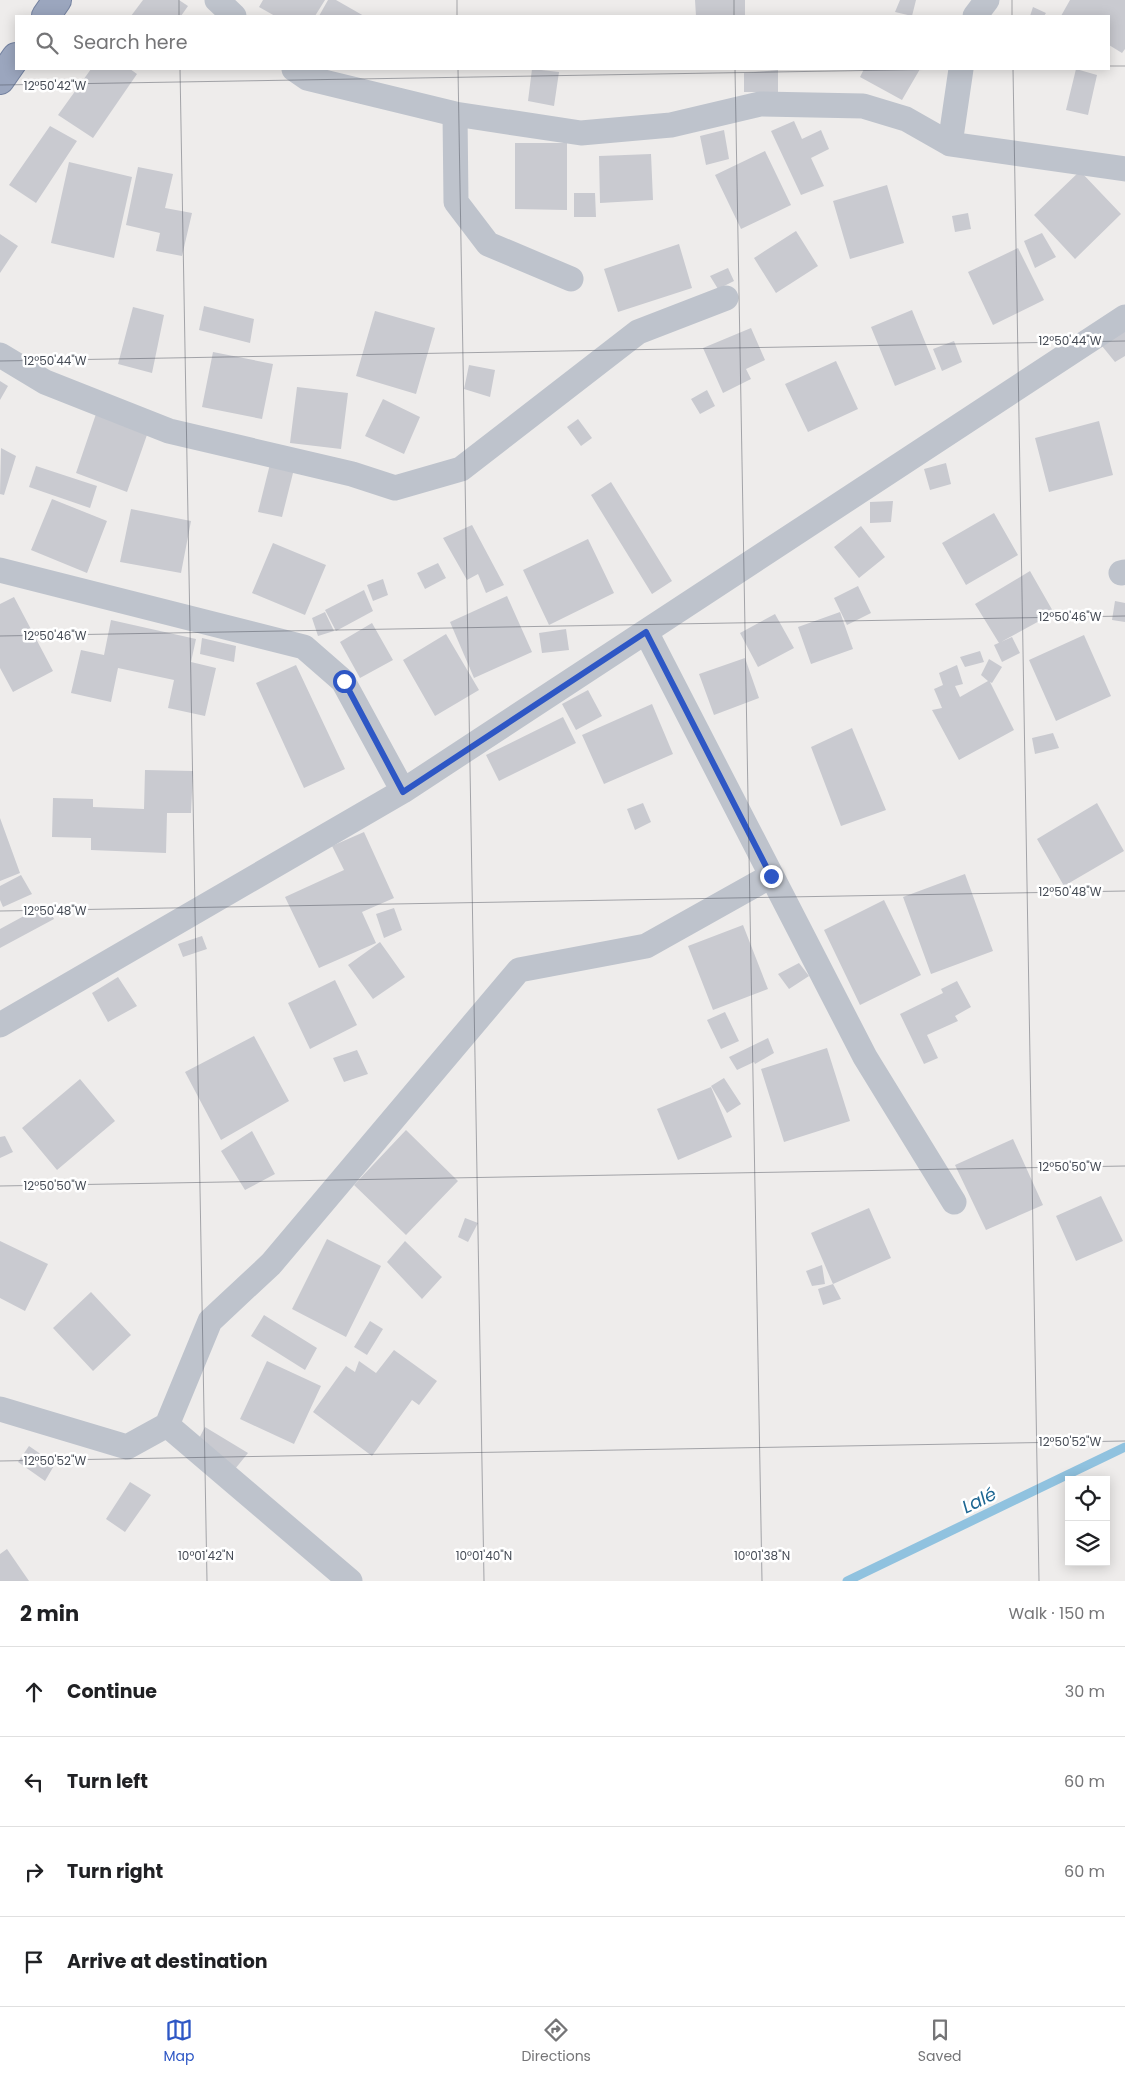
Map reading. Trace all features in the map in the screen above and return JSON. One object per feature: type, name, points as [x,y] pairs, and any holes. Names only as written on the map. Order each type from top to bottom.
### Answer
[{"type":"highway","points":[[47,15],[57,0]]},
{"type":"highway","points":[[0,80],[15,58]]},
{"type":"street","points":[[217,0],[233,15]]},
{"type":"street","points":[[976,15],[987,0]]},
{"type":"street","points":[[295,70],[307,78],[456,114],[581,133],[671,125],[760,104],[863,106],[906,119],[950,144],[1125,169]]},
{"type":"street","points":[[950,144],[961,70]]},
{"type":"street","points":[[456,114],[456,202],[488,244],[571,280]]},
{"type":"street","points":[[0,355],[46,382],[169,431],[352,474],[395,488],[461,469],[638,332],[726,298]]},
{"type":"street","points":[[0,1025],[403,792],[1125,317]]},
{"type":"street","points":[[0,570],[304,647],[344,681],[403,792]]},
{"type":"street","points":[[646,632],[865,1057],[954,1202]]},
{"type":"street","points":[[0,1409],[126,1448],[167,1426],[210,1321],[271,1264],[519,970],[646,946],[771,876]]},
{"type":"street","points":[[167,1426],[350,1581]]},
{"type":"building","points":[[143,0],[179,0],[188,6],[182,15],[132,15]]},
{"type":"building","points":[[263,0],[325,0],[316,15],[273,15],[259,7]]},
{"type":"building","points":[[328,0],[336,0],[362,15],[320,15]]},
{"type":"building","points":[[695,0],[745,0],[745,15],[696,15]]},
{"type":"building","points":[[900,0],[916,0],[912,15],[895,12]]},
{"type":"building","points":[[1070,0],[1125,0],[1125,49],[1122,53],[1110,46],[1110,15],[1062,15]]},
{"type":"building","points":[[1033,7],[1046,13],[1045,15],[1030,15]]},
{"type":"building","points":[[90,70],[131,70],[137,74],[93,138],[58,115]]},
{"type":"building","points":[[532,70],[559,72],[554,106],[528,101]]},
{"type":"building","points":[[778,70],[778,92],[744,92],[744,73]]},
{"type":"building","points":[[864,70],[919,70],[902,100],[860,77]]},
{"type":"building","points":[[1076,70],[1097,75],[1088,115],[1066,110]]},
{"type":"building","points":[[794,121],[802,139],[821,130],[829,149],[811,158],[824,186],[801,195],[771,131]]},
{"type":"building","points":[[50,126],[77,141],[36,203],[9,185]]},
{"type":"building","points":[[724,130],[729,159],[706,165],[700,136]]},
{"type":"building","points":[[515,143],[567,143],[567,210],[515,209]]},
{"type":"building","points":[[765,151],[791,205],[741,229],[715,175]]},
{"type":"building","points":[[651,154],[653,200],[600,203],[599,156]]},
{"type":"building","points":[[69,162],[132,177],[114,258],[51,243]]},
{"type":"building","points":[[138,167],[173,174],[165,208],[192,213],[182,256],[156,251],[160,233],[126,225]]},
{"type":"building","points":[[1080,171],[1121,214],[1075,259],[1034,215]]},
{"type":"building","points":[[887,185],[904,243],[850,259],[833,201]]},
{"type":"building","points":[[574,193],[595,193],[596,217],[574,217]]},
{"type":"building","points":[[968,213],[971,229],[955,232],[952,216]]},
{"type":"building","points":[[796,231],[818,266],[776,293],[754,258]]},
{"type":"building","points":[[1042,233],[1056,257],[1035,268],[1024,241]]},
{"type":"building","points":[[0,234],[18,246],[0,273]]},
{"type":"building","points":[[679,244],[692,288],[618,312],[604,269]]},
{"type":"building","points":[[1018,248],[1044,300],[993,325],[968,272]]},
{"type":"building","points":[[728,268],[734,281],[718,289],[710,276]]},
{"type":"building","points":[[204,306],[254,319],[250,343],[199,330]]},
{"type":"building","points":[[133,307],[164,315],[152,373],[118,364]]},
{"type":"building","points":[[912,310],[936,369],[895,386],[871,327]]},
{"type":"building","points":[[375,311],[435,328],[416,394],[356,376]]},
{"type":"building","points":[[751,328],[765,360],[746,369],[751,379],[723,393],[703,348]]},
{"type":"building","points":[[1125,331],[1125,356],[1115,362],[1102,346]]},
{"type":"building","points":[[954,341],[962,362],[942,371],[933,349]]},
{"type":"building","points":[[213,352],[273,364],[262,419],[202,407]]},
{"type":"building","points":[[836,361],[858,409],[808,432],[785,384]]},
{"type":"building","points":[[469,365],[495,370],[490,397],[464,389]]},
{"type":"building","points":[[0,381],[8,386],[0,400]]},
{"type":"building","points":[[297,387],[348,393],[341,449],[290,443]]},
{"type":"building","points":[[707,390],[715,406],[700,414],[691,399]]},
{"type":"building","points":[[383,399],[420,417],[404,454],[365,436]]},
{"type":"building","points":[[96,414],[148,432],[127,492],[76,473]]},
{"type":"building","points":[[578,419],[592,438],[581,446],[567,427]]},
{"type":"building","points":[[1099,421],[1113,475],[1049,492],[1035,438]]},
{"type":"building","points":[[1,448],[16,456],[4,495],[0,494]]},
{"type":"building","points":[[946,463],[951,484],[930,490],[924,469]]},
{"type":"building","points":[[270,464],[294,469],[282,517],[258,512]]},
{"type":"building","points":[[36,466],[97,486],[90,508],[29,487]]},
{"type":"building","points":[[611,482],[672,581],[652,594],[591,495]]},
{"type":"building","points":[[52,499],[107,521],[87,573],[31,550]]},
{"type":"building","points":[[893,501],[891,522],[870,523],[870,502]]},
{"type":"building","points":[[131,509],[191,521],[181,573],[120,562]]},
{"type":"building","points":[[994,513],[1018,555],[966,585],[942,543]]},
{"type":"building","points":[[472,525],[504,585],[486,593],[478,574],[467,580],[443,538]]},
{"type":"building","points":[[861,526],[885,557],[859,578],[834,547]]},
{"type":"building","points":[[588,539],[614,593],[549,625],[523,570]]},
{"type":"building","points":[[273,543],[326,565],[305,615],[252,593]]},
{"type":"building","points":[[438,563],[446,578],[425,589],[417,573]]},
{"type":"building","points":[[1030,571],[1054,613],[999,643],[975,604]]},
{"type":"building","points":[[383,579],[388,595],[373,601],[367,585]]},
{"type":"building","points":[[858,586],[871,613],[847,625],[834,598]]},
{"type":"building","points":[[364,590],[373,611],[336,631],[325,610]]},
{"type":"building","points":[[507,596],[532,652],[474,678],[450,622]]},
{"type":"building","points":[[14,597],[53,671],[13,692],[0,668],[0,604]]},
{"type":"building","points":[[1115,601],[1125,603],[1125,622],[1112,620]]},
{"type":"building","points":[[325,612],[334,631],[318,636],[312,618]]},
{"type":"building","points":[[840,612],[853,649],[811,664],[798,627]]},
{"type":"building","points":[[775,614],[794,648],[758,667],[740,633]]},
{"type":"building","points":[[111,620],[196,639],[191,662],[216,668],[205,716],[168,708],[174,680],[118,668],[111,702],[71,693],[81,650],[104,655]]},
{"type":"building","points":[[372,623],[393,660],[360,678],[340,642]]},
{"type":"building","points":[[566,629],[569,650],[542,653],[539,633]]},
{"type":"building","points":[[446,634],[479,690],[435,716],[403,660]]},
{"type":"building","points":[[1084,635],[1111,696],[1056,721],[1029,660]]},
{"type":"building","points":[[1012,637],[1020,653],[1002,662],[994,645]]},
{"type":"building","points":[[202,638],[236,646],[234,662],[200,654]]},
{"type":"building","points":[[980,651],[984,662],[965,667],[960,657]]},
{"type":"building","points":[[745,658],[759,698],[714,715],[699,674]]},
{"type":"building","points":[[989,659],[1002,667],[992,683],[990,682],[1014,730],[959,760],[932,710],[942,708],[934,689],[943,685],[939,673],[957,665],[963,684],[955,686],[960,697],[988,681],[981,675]]},
{"type":"building","points":[[296,665],[345,769],[304,788],[256,683]]},
{"type":"building","points":[[588,690],[602,716],[576,730],[562,704]]},
{"type":"building","points":[[652,704],[673,754],[604,784],[582,735]]},
{"type":"building","points":[[563,717],[576,743],[499,781],[486,755]]},
{"type":"building","points":[[852,728],[886,810],[841,826],[811,747]]},
{"type":"building","points":[[1053,733],[1059,748],[1035,754],[1032,738]]},
{"type":"building","points":[[145,770],[193,771],[191,813],[167,813],[166,853],[91,850],[91,838],[52,837],[53,798],[93,799],[93,807],[144,809]]},
{"type":"building","points":[[643,803],[651,822],[635,830],[627,809]]},
{"type":"building","points":[[1097,803],[1124,851],[1064,886],[1037,839]]},
{"type":"building","points":[[0,818],[20,873],[0,881]]},
{"type":"building","points":[[364,832],[394,898],[362,912],[376,943],[319,968],[285,897],[344,870],[332,846]]},
{"type":"building","points":[[965,874],[993,951],[931,974],[903,897]]},
{"type":"building","points":[[21,875],[32,894],[3,907],[0,900],[0,886]]},
{"type":"building","points":[[884,900],[921,975],[860,1005],[824,930]]},
{"type":"building","points":[[46,904],[54,919],[0,948],[0,929]]},
{"type":"building","points":[[394,908],[402,930],[384,938],[376,914]]},
{"type":"building","points":[[743,925],[768,989],[713,1010],[688,946]]},
{"type":"building","points":[[202,936],[207,949],[183,957],[178,944]]},
{"type":"building","points":[[380,942],[405,977],[373,999],[348,965]]},
{"type":"building","points":[[799,963],[809,976],[789,989],[778,974]]},
{"type":"building","points":[[118,977],[137,1006],[108,1022],[92,993]]},
{"type":"building","points":[[335,980],[357,1025],[310,1049],[288,1003]]},
{"type":"building","points":[[957,981],[971,1007],[955,1016],[958,1021],[927,1035],[938,1058],[924,1064],[900,1014],[943,993],[941,989]]},
{"type":"building","points":[[725,1012],[739,1041],[721,1049],[707,1020]]},
{"type":"building","points":[[254,1036],[289,1101],[221,1140],[185,1072]]},
{"type":"building","points":[[768,1038],[774,1053],[755,1064],[754,1062],[737,1070],[729,1057]]},
{"type":"building","points":[[827,1048],[850,1121],[784,1142],[761,1069]]},
{"type":"building","points":[[357,1050],[368,1074],[344,1082],[333,1058]]},
{"type":"building","points":[[724,1078],[741,1104],[727,1113],[711,1086]]},
{"type":"building","points":[[80,1079],[115,1121],[57,1170],[22,1128]]},
{"type":"building","points":[[711,1087],[732,1137],[678,1160],[657,1109]]},
{"type":"building","points":[[406,1130],[458,1181],[406,1235],[354,1185]]},
{"type":"building","points":[[252,1131],[275,1174],[245,1190],[221,1151]]},
{"type":"building","points":[[5,1136],[13,1152],[0,1158],[0,1137]]},
{"type":"building","points":[[1013,1139],[1043,1205],[986,1230],[955,1165]]},
{"type":"building","points":[[1101,1196],[1123,1241],[1076,1261],[1056,1216]]},
{"type":"building","points":[[869,1208],[891,1258],[833,1284],[811,1233]]},
{"type":"building","points":[[465,1218],[478,1223],[468,1242],[458,1237]]},
{"type":"building","points":[[327,1239],[381,1266],[346,1337],[292,1309]]},
{"type":"building","points":[[0,1241],[48,1264],[25,1311],[0,1298]]},
{"type":"building","points":[[405,1241],[442,1277],[422,1299],[387,1262]]},
{"type":"building","points":[[822,1265],[825,1284],[812,1286],[806,1271]]},
{"type":"building","points":[[833,1284],[841,1299],[823,1305],[818,1289]]},
{"type":"building","points":[[91,1292],[131,1335],[93,1371],[53,1328]]},
{"type":"building","points":[[264,1315],[317,1348],[305,1370],[251,1336]]},
{"type":"building","points":[[370,1321],[383,1329],[367,1355],[354,1347]]},
{"type":"building","points":[[394,1350],[437,1381],[419,1405],[412,1400],[372,1456],[313,1412],[346,1366],[355,1372],[359,1361],[376,1373]]},
{"type":"building","points":[[267,1361],[321,1386],[294,1444],[240,1419]]},
{"type":"building","points":[[205,1427],[248,1453],[235,1469],[195,1446]]},
{"type":"building","points":[[29,1446],[55,1464],[45,1481],[18,1462]]},
{"type":"building","points":[[130,1482],[151,1495],[125,1532],[106,1519]]},
{"type":"building","points":[[7,1549],[29,1581],[0,1581],[0,1554]]},
{"type":"waterway","name":"Lalé","points":[[847,1581],[1125,1447]]},
{"type":"route","points":[[344,681],[403,792],[646,632],[771,876]]}]
